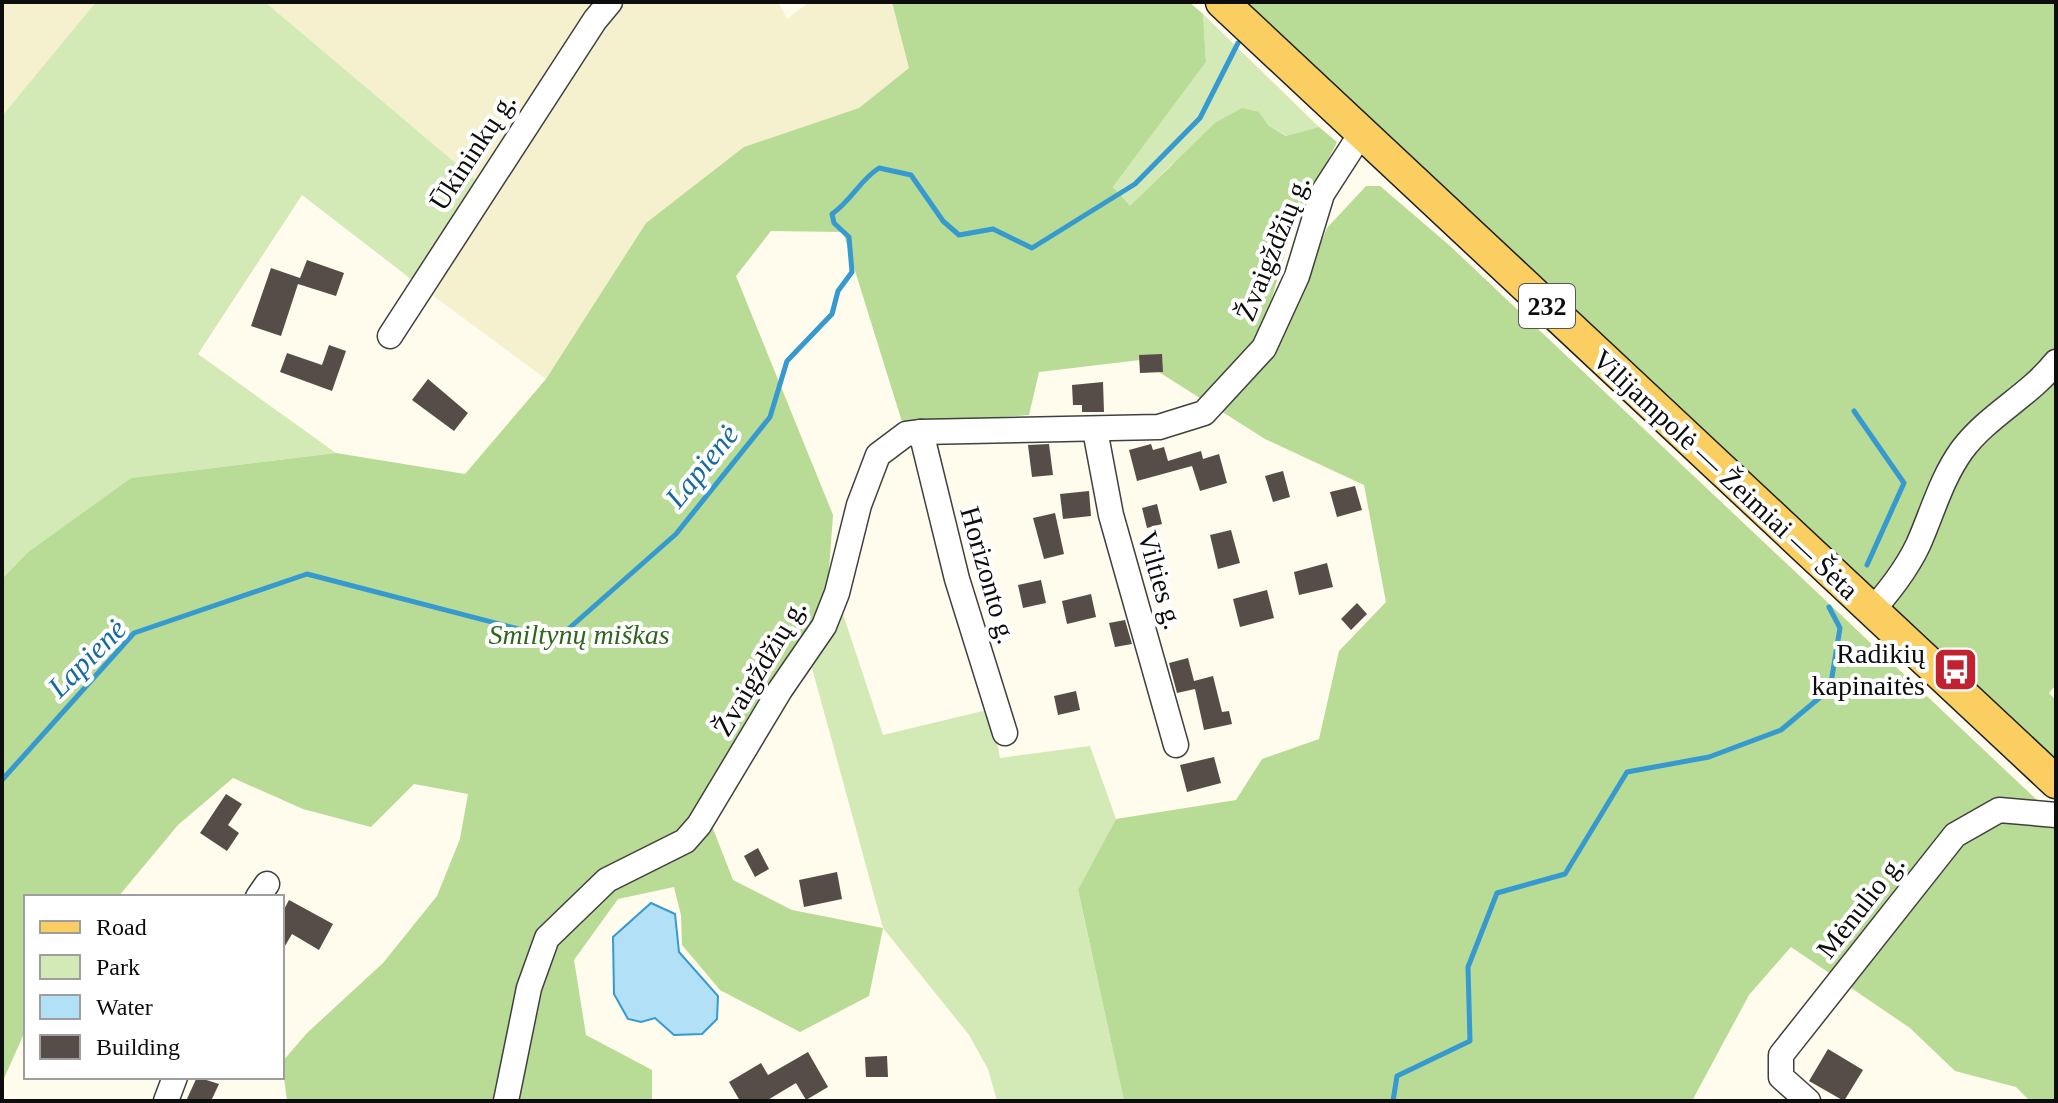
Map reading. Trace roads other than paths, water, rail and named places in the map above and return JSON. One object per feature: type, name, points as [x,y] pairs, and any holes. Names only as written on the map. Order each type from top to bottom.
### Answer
[{"type":"main road","name":"Vilijampolė — Žeimiai — Šėta","points":[[1222,2],[2056,782]]},
{"type":"street","name":"Ūkininkų g.","points":[[390,336],[501,161],[610,2]]},
{"type":"street","name":"Žvaigždžių g.","points":[[507,1101],[529,988],[547,938],[607,880],[685,841],[699,825],[780,690],[824,626],[837,593],[859,505],[878,455],[906,434],[921,432],[1159,427],[1204,413],[1264,348],[1297,276],[1322,194],[1362,132]]},
{"type":"street","points":[[1872,611],[1898,580],[1916,548],[1949,472],[1962,450],[1982,427],[2031,388],[2056,362]]},
{"type":"street","name":"Vilties g.","points":[[1095,430],[1111,515],[1176,745]]},
{"type":"street","name":"Horizonto g.","points":[[921,432],[957,579],[1005,733]]},
{"type":"street","name":"Mėnulio g.","points":[[1808,1101],[1781,1077],[1781,1055],[1955,835],[1999,810],[2056,815]]},
{"type":"street","points":[[166,1101],[174,1079]]},
{"type":"water","points":[[651,903],[675,914],[679,952],[718,996],[717,1019],[702,1034],[674,1035],[655,1018],[641,1022],[628,1019],[614,994],[613,937]]},
{"type":"waterway","name":"Lapienė","points":[[2,780],[134,633],[307,574],[557,639],[676,534],[770,417],[787,361],[832,314],[838,291],[852,272],[849,237],[834,223],[832,214],[872,173],[879,168],[911,175],[943,221],[959,235],[993,229],[1032,248],[1135,184],[1200,118],[1238,43]]},
{"type":"waterway","points":[[1854,411],[1904,483],[1867,565]]},
{"type":"waterway","points":[[1393,1101],[1397,1076],[1470,1041],[1468,967],[1497,893],[1565,874],[1627,772],[1709,757],[1781,730],[1830,689],[1840,628],[1829,607]]},
{"type":"place","name":"Radikių kapinaitės","points":[[1956,669]]},
{"type":"park label","name":"Smiltynų miškas","points":[[579,634]]}]
